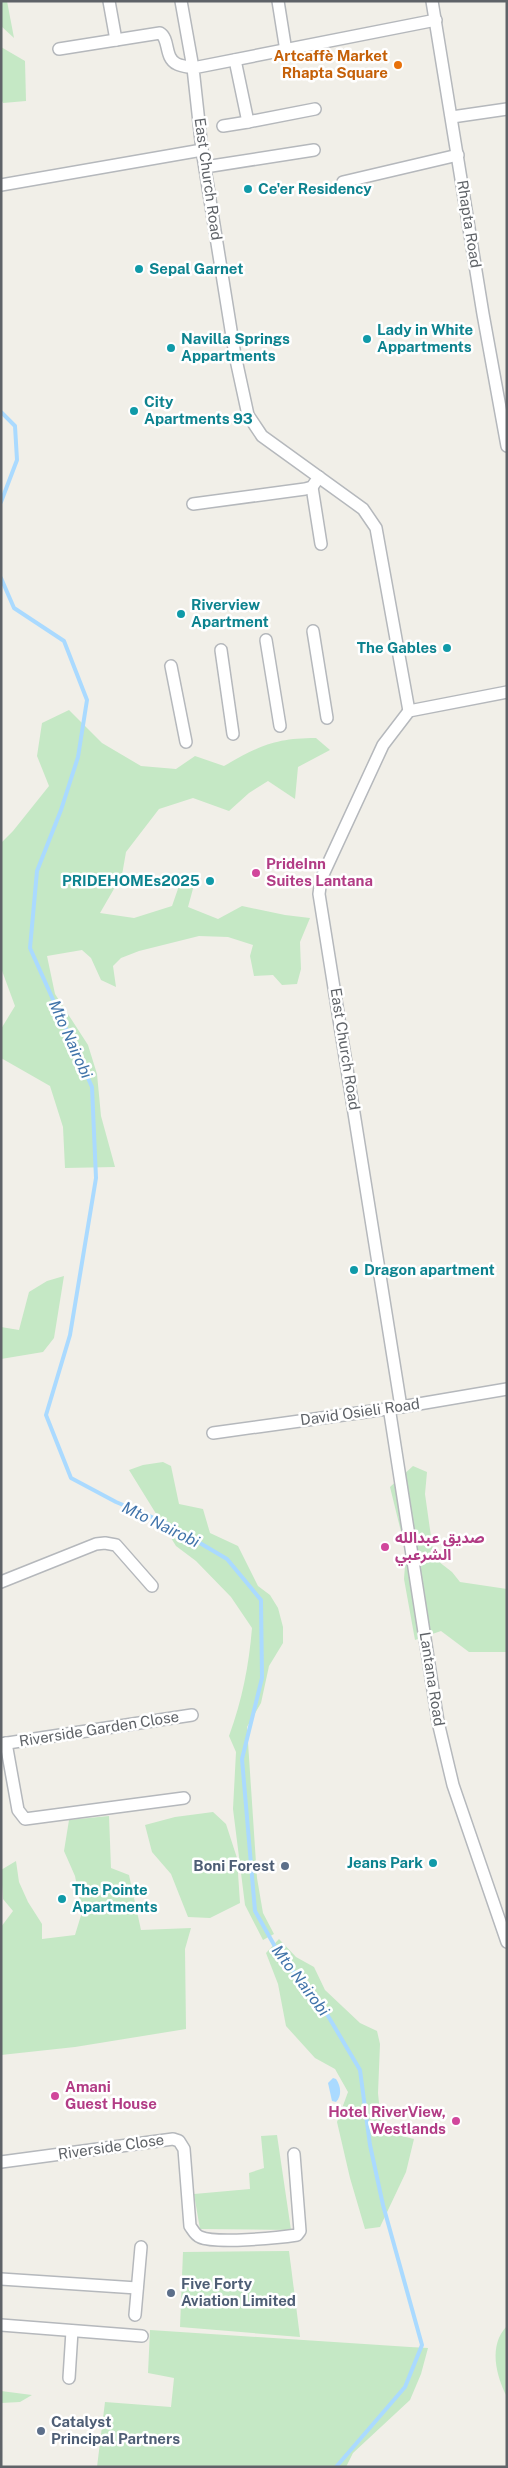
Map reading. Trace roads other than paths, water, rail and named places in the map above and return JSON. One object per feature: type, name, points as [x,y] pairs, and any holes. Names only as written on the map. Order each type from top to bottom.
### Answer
[{"type":"street","points":[[109,1],[116,40]]},
{"type":"street","name":"East Church Road","points":[[181,1],[193,68],[202,150],[238,374],[248,415],[262,436],[363,509],[376,528],[409,711],[383,745],[325,868],[320,894],[395,1407]]},
{"type":"street","points":[[278,1],[286,51]]},
{"type":"street","name":"Rhapta Road","points":[[432,1],[483,314],[507,446]]},
{"type":"street","points":[[59,49],[162,34],[172,60],[176,64],[193,68],[436,20]]},
{"type":"street","points":[[235,60],[248,122]]},
{"type":"street","points":[[223,126],[314,109]]},
{"type":"street","points":[[452,117],[507,109]]},
{"type":"street","points":[[1,185],[202,150]]},
{"type":"street","points":[[205,167],[314,150]]},
{"type":"street","points":[[343,182],[458,155]]},
{"type":"street","points":[[319,477],[312,487],[321,544]]},
{"type":"street","points":[[193,504],[312,487]]},
{"type":"street","points":[[313,631],[327,718]]},
{"type":"street","points":[[266,640],[280,726]]},
{"type":"street","points":[[221,650],[233,734]]},
{"type":"street","points":[[171,666],[186,742]]},
{"type":"street","points":[[409,711],[507,692]]},
{"type":"street","name":"David Osieli Road","points":[[213,1433],[507,1390]]},
{"type":"street","name":"Lantana Road","points":[[395,1407],[438,1722],[453,1785],[507,1942]]},
{"type":"street","points":[[1,1582],[96,1544],[105,1543],[116,1545],[152,1586]]},
{"type":"street","name":"Riverside Garden Close","points":[[184,1798],[25,1819],[18,1810],[4,1744],[192,1715]]},
{"type":"street","name":"Riverside Close","points":[[1,2162],[168,2140],[179,2141],[184,2149],[190,2226],[196,2235],[207,2239],[269,2239],[297,2235],[300,2230],[294,2154]]},
{"type":"street","points":[[135,2315],[141,2247]]},
{"type":"street","points":[[1,2279],[137,2288]]},
{"type":"street","points":[[1,2325],[142,2336]]},
{"type":"street","points":[[69,2378],[72,2331]]},
{"type":"water","points":[[333,2078],[336,2079],[340,2088],[340,2094],[336,2102],[332,2101],[328,2083]]},
{"type":"waterway","name":"Mto Nairobi","points":[[1,412],[15,426],[17,460],[1,502]]},
{"type":"waterway","name":"Mto Nairobi","points":[[1,578],[14,608],[64,641],[87,700],[78,757],[61,810],[37,871],[30,948],[92,1087],[96,1178],[70,1335],[46,1415],[71,1478],[116,1502],[166,1523],[227,1559],[261,1600],[262,1678],[242,1759],[255,1911],[282,1959],[318,1999],[360,2070],[370,2145],[383,2205],[422,2345],[405,2387],[336,2467]]},
{"type":"place","name":"Artcaffè Market Rhapta Square","points":[[398,65]]},
{"type":"place","name":"Ce'er Residency","points":[[248,189]]},
{"type":"place","name":"Sepal Garnet","points":[[139,269]]},
{"type":"place","name":"Lady in White Appartments","points":[[367,339]]},
{"type":"place","name":"Navilla Springs Appartments","points":[[171,348]]},
{"type":"place","name":"City Apartments 93","points":[[134,411]]},
{"type":"place","name":"Riverview Apartment","points":[[181,614]]},
{"type":"place","name":"The Gables","points":[[447,648]]},
{"type":"place","name":"PrideInn Suites Lantana","points":[[256,873]]},
{"type":"place","name":"PRIDEHOMEs2025","points":[[210,881]]},
{"type":"place","name":"Dragon apartment","points":[[354,1270]]},
{"type":"place","name":"صديق عبدالله الشرعبي","points":[[385,1547]]},
{"type":"place","name":"Jeans Park","points":[[433,1863]]},
{"type":"place","name":"Boni Forest","points":[[285,1866]]},
{"type":"place","name":"The Pointe Apartments","points":[[62,1899]]},
{"type":"place","name":"Amani Guest House","points":[[55,2096]]},
{"type":"place","name":"Hotel RiverView, Westlands","points":[[456,2121]]},
{"type":"place","name":"Five Forty Aviation Limited","points":[[171,2293]]},
{"type":"place","name":"Catalyst Principal Partners","points":[[41,2431]]}]
